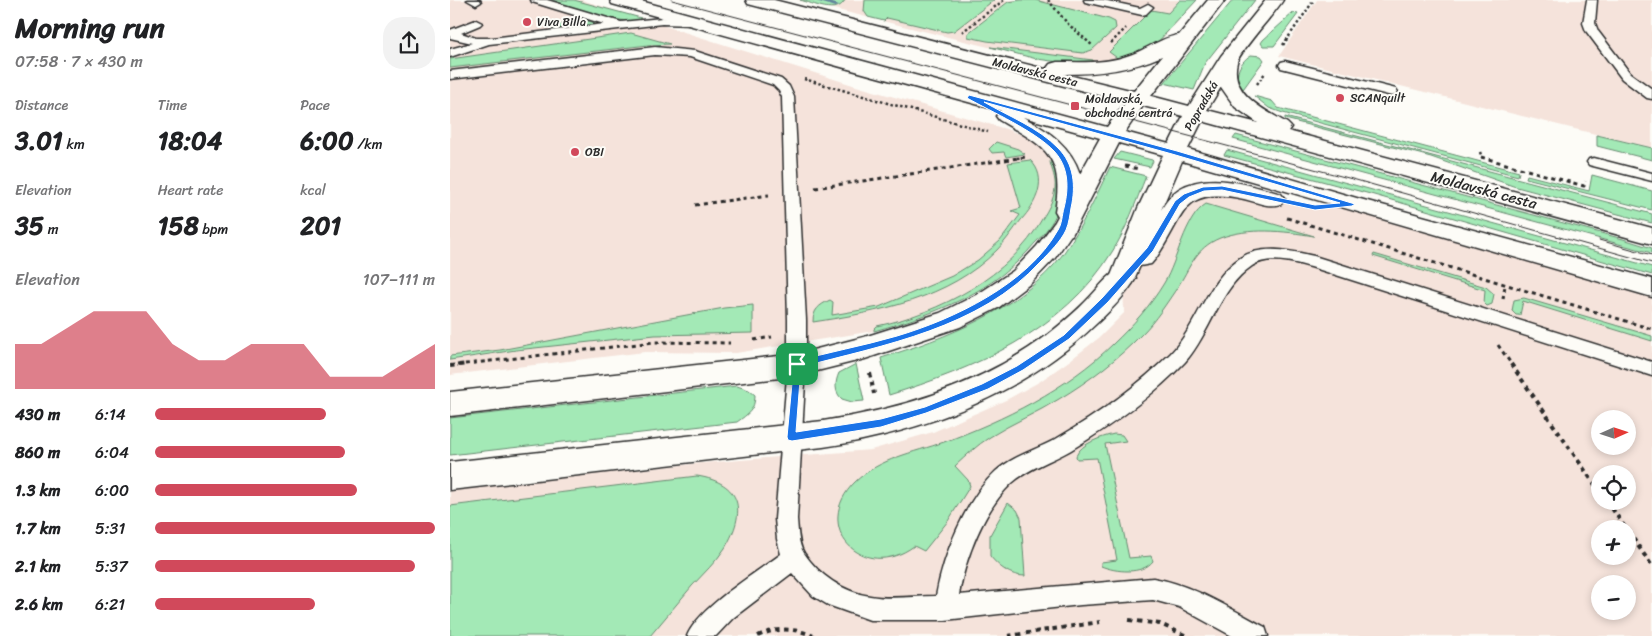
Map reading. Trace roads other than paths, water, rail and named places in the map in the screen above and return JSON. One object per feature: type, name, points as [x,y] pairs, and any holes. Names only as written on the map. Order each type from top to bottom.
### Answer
[{"type":"street","points":[[618,0],[692,22],[1175,152],[1652,288]]},
{"type":"street","name":"Moldavská cesta","points":[[754,0],[1315,145],[1652,236]]},
{"type":"street","points":[[450,404],[797,364],[865,348],[950,320],[988,301],[1022,277],[1046,252],[1063,229],[1112,136],[1188,34],[1217,0]]},
{"type":"street","name":"Popradská","points":[[1124,278],[1175,152],[1228,60],[1275,0]]},
{"type":"street","points":[[1013,66],[1089,68],[1118,65],[1145,58],[1188,34]]},
{"type":"street","name":"Moldavská cesta","points":[[1228,60],[1228,82],[1241,101],[1254,112],[1315,145]]},
{"type":"street","points":[[969,96],[1036,134],[1056,149],[1065,160],[1070,176],[1070,196],[1063,229]]},
{"type":"street","points":[[450,476],[792,437],[881,423],[957,398],[1020,368],[1077,328],[1105,300],[1150,249],[1178,203],[1187,195],[1214,188],[1227,189],[1315,208],[1352,204]]},
{"type":"lane","points":[[536,0],[622,26]]},
{"type":"lane","points":[[1089,0],[1142,12],[1148,7]]},
{"type":"lane","points":[[1592,0],[1589,23],[1592,31],[1626,76],[1652,95]]},
{"type":"lane","points":[[476,23],[450,34],[470,40],[492,41],[662,21],[692,22]]},
{"type":"lane","points":[[450,53],[492,41]]},
{"type":"lane","points":[[450,75],[655,51],[690,54],[777,82],[785,89],[788,97],[797,316],[797,364],[786,519],[788,539],[794,558],[821,588],[853,604],[870,608],[945,608],[1081,594],[1153,590],[1170,592],[1231,629],[1256,636]]},
{"type":"lane","points":[[1285,66],[1392,92]]},
{"type":"lane","points":[[1594,162],[1652,177]]},
{"type":"lane","points":[[945,608],[952,569],[966,536],[982,507],[1001,480],[1025,462],[1060,446],[1134,398],[1180,354],[1197,332],[1219,293],[1241,265],[1249,260],[1278,256],[1314,262],[1652,369]]},
{"type":"lane","points":[[699,636],[725,610],[794,558]]},
{"type":"waterway","points":[[816,0],[836,5]]},
{"type":"tram line","points":[[672,0],[1356,180],[1652,263]]},
{"type":"tram line","points":[[1599,240],[1652,255]]},
{"type":"place","name":"Viva Billa","points":[[527,22]]},
{"type":"place","name":"SCANquilt","points":[[1340,98]]},
{"type":"place","name":"Moldavská, obchodné centrá","points":[[1075,106]]},
{"type":"place","name":"OBI","points":[[575,152]]}]
